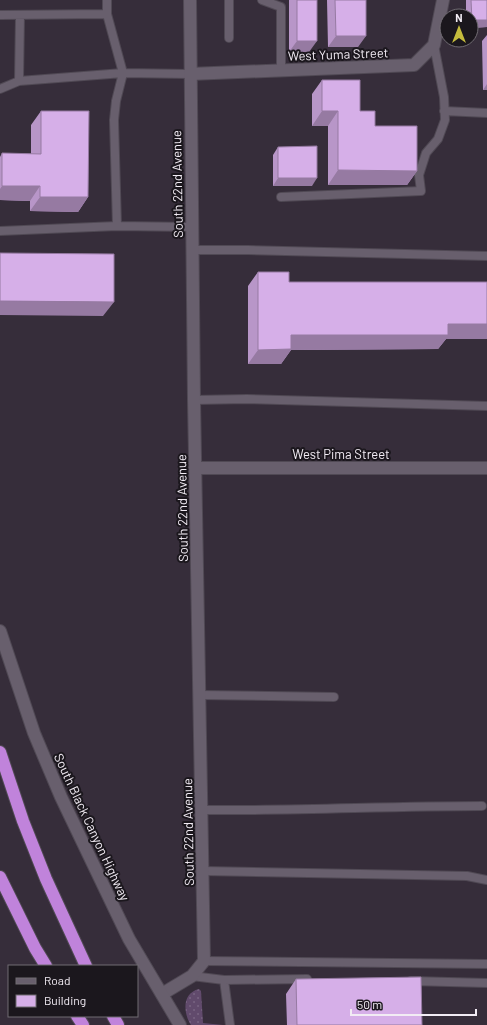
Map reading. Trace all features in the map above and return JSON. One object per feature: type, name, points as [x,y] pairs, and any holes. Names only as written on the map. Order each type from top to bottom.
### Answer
[{"type":"highway","points":[[0,752],[23,821],[46,879],[86,965]]},
{"type":"highway","points":[[0,877],[35,948],[45,965]]},
{"type":"street","name":"South 22nd Avenue","points":[[190,0],[194,400],[204,961]]},
{"type":"street","points":[[434,45],[443,0]]},
{"type":"street","name":"West Yuma Street","points":[[190,74],[414,65],[434,45]]},
{"type":"street","name":"West Pima Street","points":[[195,468],[487,468]]},
{"type":"street","name":"South Black Canyon Highway","points":[[0,631],[34,733],[61,797],[129,939],[180,1025]]},
{"type":"street","points":[[162,994],[192,976],[204,961]]},
{"type":"lane","points":[[107,0],[107,14],[123,73],[116,101],[114,120],[117,226]]},
{"type":"lane","points":[[229,0],[229,38]]},
{"type":"lane","points":[[262,0],[281,7],[281,70]]},
{"type":"lane","points":[[0,15],[107,14]]},
{"type":"lane","points":[[19,81],[20,15]]},
{"type":"lane","points":[[281,197],[421,191],[419,175],[426,153],[438,138],[445,120],[444,96],[434,45]]},
{"type":"lane","points":[[0,89],[19,81],[123,73],[190,74]]},
{"type":"lane","points":[[444,111],[487,113]]},
{"type":"lane","points":[[0,231],[117,226],[192,227]]},
{"type":"lane","points":[[192,250],[487,256]]},
{"type":"lane","points":[[194,400],[247,399],[487,406]]},
{"type":"lane","points":[[200,695],[334,697]]},
{"type":"lane","points":[[202,810],[482,806]]},
{"type":"lane","points":[[203,871],[467,876],[487,880]]},
{"type":"lane","points":[[204,961],[487,964]]},
{"type":"lane","points":[[192,976],[224,980],[314,979]]},
{"type":"lane","points":[[224,980],[230,1025]]},
{"type":"lane","points":[[404,980],[487,983]]},
{"type":"shaded area","points":[[199,989],[201,991],[203,1023],[223,1025],[191,1025],[186,1015],[187,999],[193,991]]},
{"type":"building","points":[[297,0],[317,0],[317,41],[297,41]]},
{"type":"building","points":[[335,0],[366,0],[366,36],[336,36]]},
{"type":"building","points":[[471,0],[487,0],[487,20],[479,20],[479,8],[471,8]]},
{"type":"building","points":[[322,80],[360,80],[360,111],[375,111],[375,126],[417,126],[417,171],[338,170],[338,111],[322,111]]},
{"type":"building","points":[[41,111],[89,111],[88,197],[40,197],[40,186],[2,186],[2,153],[41,154]]},
{"type":"building","points":[[317,146],[317,178],[278,178],[278,147]]},
{"type":"building","points":[[0,253],[114,254],[114,302],[0,301]]},
{"type":"building","points":[[258,272],[289,272],[289,282],[487,282],[487,324],[448,324],[448,335],[291,335],[291,349],[258,350]]},
{"type":"building","points":[[421,977],[422,1025],[297,1025],[296,979]]}]
